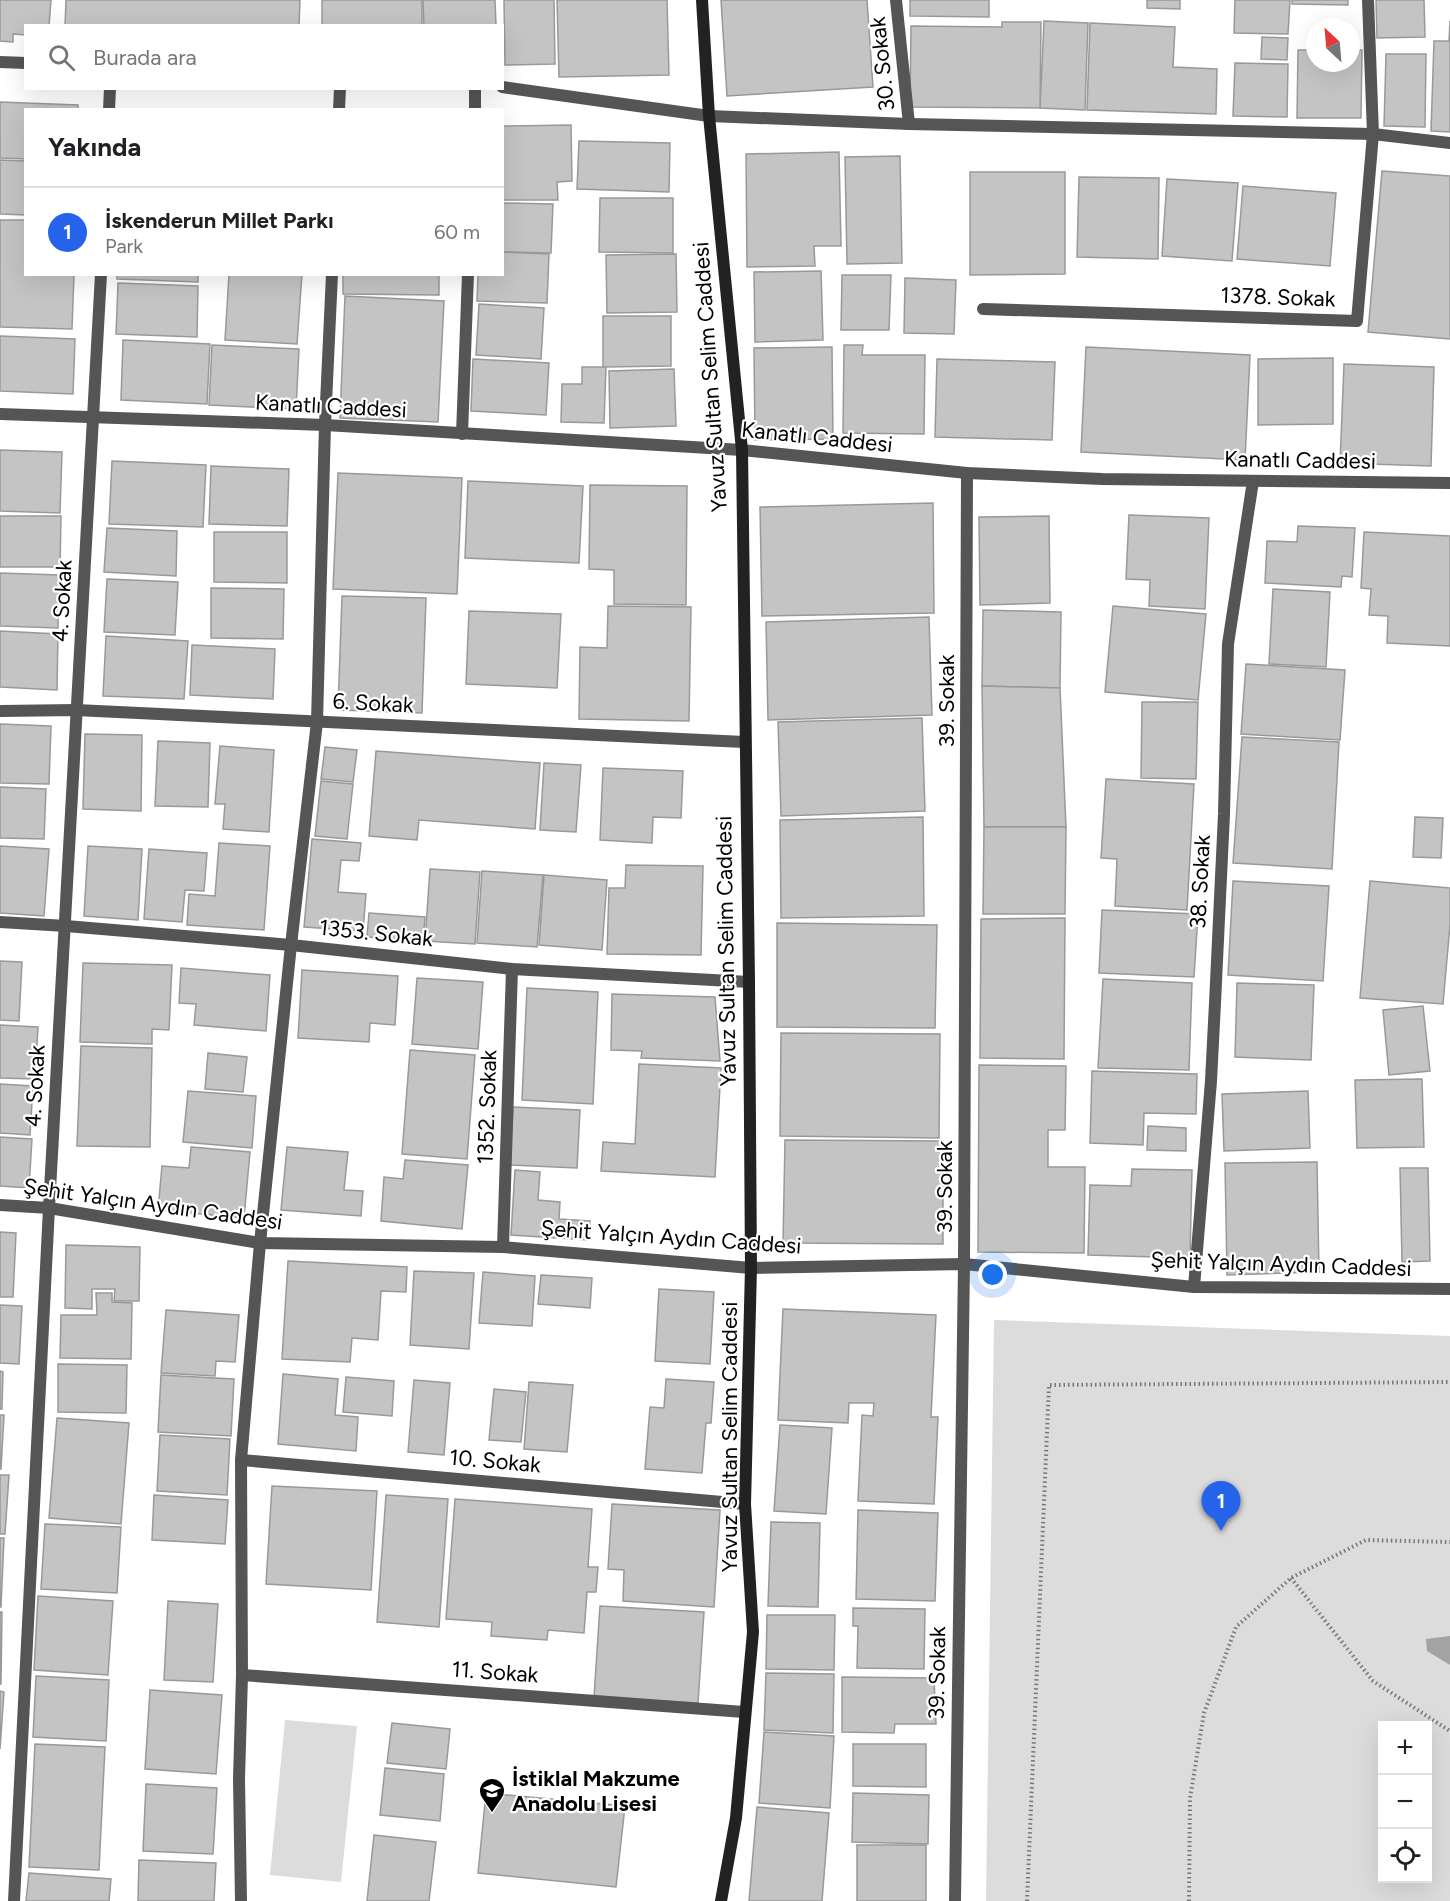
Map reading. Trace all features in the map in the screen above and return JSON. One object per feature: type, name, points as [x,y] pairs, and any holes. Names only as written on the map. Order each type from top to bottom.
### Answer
[{"type":"street","name":"Yavuz Sultan Selim Caddesi","points":[[702,0],[710,116],[742,450],[751,1268],[745,1504],[753,1632],[736,1818],[721,1901]]},
{"type":"street","name":"30. Sokak","points":[[896,0],[909,124]]},
{"type":"street","name":"1378. Sokak","points":[[983,309],[1357,321],[1373,134],[1368,0]]},
{"type":"street","points":[[0,62],[24,63]]},
{"type":"street","points":[[504,87],[710,116],[909,124],[1373,134],[1450,143]]},
{"type":"street","points":[[109,108],[110,90]]},
{"type":"street","points":[[339,108],[340,90]]},
{"type":"street","points":[[474,108],[475,90]]},
{"type":"street","name":"4. Sokak","points":[[14,1901],[49,1208],[101,276]]},
{"type":"street","points":[[241,1901],[239,1779],[242,1675],[241,1460],[260,1243],[317,722],[325,425],[332,276]]},
{"type":"street","points":[[462,434],[468,276]]},
{"type":"street","name":"Kanatlı Caddesi","points":[[0,414],[325,425],[742,450],[967,473],[1102,479],[1450,483]]},
{"type":"street","name":"39. Sokak","points":[[955,1901],[964,1264],[967,473]]},
{"type":"street","name":"38. Sokak","points":[[1194,1287],[1211,1081],[1224,814],[1228,644],[1252,480]]},
{"type":"street","name":"6. Sokak","points":[[0,711],[76,710],[744,742]]},
{"type":"street","name":"1353. Sokak","points":[[0,922],[291,945],[512,969],[748,982]]},
{"type":"street","name":"1352. Sokak","points":[[503,1247],[512,969]]},
{"type":"street","name":"Şehit Yalçın Aydın Caddesi","points":[[0,1205],[49,1208],[260,1243],[503,1247],[751,1268],[964,1264],[1194,1287],[1450,1289]]},
{"type":"street","name":"10. Sokak","points":[[241,1460],[745,1504]]},
{"type":"street","name":"11. Sokak","points":[[242,1675],[744,1712]]},
{"type":"path","points":[[1027,1901],[1049,1385],[1450,1382]]},
{"type":"path","points":[[1189,1901],[1190,1798],[1204,1713],[1236,1627],[1291,1578],[1366,1540],[1450,1542]]},
{"type":"path","points":[[1291,1578],[1373,1681],[1450,1731]]},
{"type":"shaded area","points":[[994,1320],[1450,1336],[1450,1901],[986,1901]]},
{"type":"shaded area","points":[[1450,1636],[1450,1665],[1427,1651],[1426,1639]]},
{"type":"shaded area","points":[[285,1720],[357,1726],[341,1882],[270,1875]]},
{"type":"building","points":[[0,0],[51,0],[49,24],[24,24],[24,35],[13,34],[13,42],[0,41]]},
{"type":"building","points":[[66,0],[300,0],[299,24],[65,24]]},
{"type":"building","points":[[322,0],[422,0],[422,24],[322,24]]},
{"type":"building","points":[[423,0],[495,0],[496,24],[424,24]]},
{"type":"building","points":[[504,0],[554,0],[555,64],[505,65]]},
{"type":"building","points":[[557,0],[667,0],[669,75],[559,77]]},
{"type":"building","points":[[721,0],[867,0],[873,87],[727,96]]},
{"type":"building","points":[[910,0],[989,0],[989,17],[910,16]]},
{"type":"building","points":[[1147,0],[1180,0],[1180,9],[1147,8]]},
{"type":"building","points":[[1235,0],[1290,0],[1288,34],[1234,33]]},
{"type":"building","points":[[1292,0],[1348,0],[1348,5],[1292,4]]},
{"type":"building","points":[[1376,0],[1424,0],[1425,37],[1377,38]]},
{"type":"building","points":[[1044,21],[1088,23],[1085,110],[1040,108]]},
{"type":"building","points":[[1450,21],[1450,132],[1431,131],[1434,41],[1449,41]]},
{"type":"building","points":[[1002,22],[1041,22],[1040,108],[910,107],[911,26],[1002,27]]},
{"type":"building","points":[[1090,23],[1175,27],[1173,67],[1217,69],[1216,114],[1087,110]]},
{"type":"building","points":[[1262,37],[1288,38],[1287,60],[1261,59]]},
{"type":"building","points":[[1298,50],[1306,50],[1306,72],[1360,72],[1360,50],[1362,50],[1361,118],[1297,118]]},
{"type":"building","points":[[1386,54],[1426,54],[1425,127],[1384,126]]},
{"type":"building","points":[[1235,63],[1288,64],[1287,117],[1233,116]]},
{"type":"building","points":[[0,102],[78,105],[78,108],[24,108],[24,159],[0,158]]},
{"type":"building","points":[[571,125],[572,181],[557,182],[558,200],[504,200],[504,126]]},
{"type":"building","points":[[579,141],[670,143],[669,192],[577,189]]},
{"type":"building","points":[[839,152],[841,246],[814,246],[815,266],[747,267],[746,154]]},
{"type":"building","points":[[900,156],[902,263],[847,264],[845,157]]},
{"type":"building","points":[[0,160],[24,161],[24,215],[0,214]]},
{"type":"building","points":[[1382,171],[1450,176],[1450,339],[1368,332]]},
{"type":"building","points":[[970,172],[1065,172],[1065,274],[970,275]]},
{"type":"building","points":[[1079,177],[1159,178],[1158,259],[1077,257]]},
{"type":"building","points":[[1167,179],[1238,183],[1232,261],[1162,256]]},
{"type":"building","points":[[1243,186],[1336,193],[1330,266],[1237,259]]},
{"type":"building","points":[[600,198],[673,198],[673,253],[599,252]]},
{"type":"building","points":[[504,203],[553,204],[551,253],[504,252]]},
{"type":"building","points":[[0,220],[24,220],[24,276],[74,276],[72,329],[0,327]]},
{"type":"building","points":[[504,252],[549,254],[547,303],[477,301],[478,276],[504,276]]},
{"type":"building","points":[[676,254],[677,312],[607,313],[606,255]]},
{"type":"building","points":[[821,271],[823,340],[755,342],[754,272]]},
{"type":"building","points":[[842,275],[891,275],[889,330],[841,330]]},
{"type":"building","points":[[117,276],[198,276],[198,282],[117,279]]},
{"type":"building","points":[[229,276],[302,276],[297,344],[225,340]]},
{"type":"building","points":[[343,276],[439,276],[439,295],[343,294]]},
{"type":"building","points":[[905,278],[956,280],[954,334],[904,333]]},
{"type":"building","points":[[118,283],[198,286],[197,337],[116,334]]},
{"type":"building","points":[[345,296],[444,301],[438,422],[340,418]]},
{"type":"building","points":[[479,304],[544,308],[541,359],[476,355]]},
{"type":"building","points":[[603,316],[671,316],[671,366],[603,367]]},
{"type":"building","points":[[0,336],[75,339],[73,394],[0,391]]},
{"type":"building","points":[[123,340],[210,344],[207,404],[121,400]]},
{"type":"building","points":[[212,345],[299,349],[296,409],[209,405]]},
{"type":"building","points":[[844,345],[863,345],[862,355],[925,355],[924,434],[843,433]]},
{"type":"building","points":[[832,347],[833,439],[755,440],[754,348]]},
{"type":"building","points":[[1086,347],[1250,355],[1245,460],[1081,452]]},
{"type":"building","points":[[1333,358],[1333,424],[1258,425],[1258,359]]},
{"type":"building","points":[[473,359],[549,363],[546,415],[471,411]]},
{"type":"building","points":[[937,359],[1055,362],[1052,440],[935,437]]},
{"type":"building","points":[[1344,364],[1434,367],[1431,466],[1340,463]]},
{"type":"building","points":[[582,367],[606,367],[604,423],[561,422],[562,384],[582,384]]},
{"type":"building","points":[[674,369],[676,426],[610,428],[609,371]]},
{"type":"building","points":[[0,450],[62,452],[60,513],[0,511]]},
{"type":"building","points":[[112,461],[206,465],[203,527],[109,524]]},
{"type":"building","points":[[211,466],[289,469],[287,526],[209,524]]},
{"type":"building","points":[[338,473],[462,478],[457,594],[333,589]]},
{"type":"building","points":[[468,481],[583,486],[579,563],[465,558]]},
{"type":"building","points":[[590,485],[687,486],[686,605],[614,604],[614,570],[589,569]]},
{"type":"building","points":[[933,503],[934,613],[762,616],[760,507]]},
{"type":"building","points":[[1129,515],[1209,518],[1205,609],[1149,606],[1150,580],[1126,579]]},
{"type":"building","points":[[0,516],[61,516],[60,567],[0,567]]},
{"type":"building","points":[[1049,516],[1050,603],[980,605],[979,517]]},
{"type":"building","points":[[1298,526],[1355,528],[1352,577],[1342,576],[1341,587],[1265,583],[1267,541],[1297,542]]},
{"type":"building","points":[[107,528],[177,531],[176,576],[104,572]]},
{"type":"building","points":[[214,532],[287,532],[287,583],[214,582]]},
{"type":"building","points":[[1364,532],[1450,536],[1450,646],[1387,643],[1388,616],[1369,615],[1371,589],[1361,588]]},
{"type":"building","points":[[0,573],[59,575],[58,628],[0,626]]},
{"type":"building","points":[[107,579],[178,582],[175,635],[104,632]]},
{"type":"building","points":[[211,588],[284,589],[283,639],[211,638]]},
{"type":"building","points":[[1273,589],[1330,592],[1326,667],[1269,664]]},
{"type":"building","points":[[342,596],[426,598],[422,713],[338,710]]},
{"type":"building","points":[[608,606],[691,607],[689,721],[579,719],[580,647],[607,648]]},
{"type":"building","points":[[1113,606],[1206,614],[1198,700],[1105,692]]},
{"type":"building","points":[[983,610],[1061,612],[1060,688],[982,686]]},
{"type":"building","points":[[469,611],[561,614],[557,688],[466,684]]},
{"type":"building","points":[[929,617],[932,715],[768,720],[766,622]]},
{"type":"building","points":[[0,631],[58,634],[57,690],[0,687]]},
{"type":"building","points":[[106,636],[188,641],[184,699],[103,696]]},
{"type":"building","points":[[192,645],[275,649],[273,699],[190,695]]},
{"type":"building","points":[[1246,664],[1345,670],[1340,740],[1241,734]]},
{"type":"building","points":[[982,686],[1060,688],[1066,827],[984,827]]},
{"type":"building","points":[[1142,702],[1198,702],[1196,779],[1141,778]]},
{"type":"building","points":[[922,718],[925,811],[781,816],[778,722]]},
{"type":"building","points":[[0,724],[51,726],[49,784],[0,783]]},
{"type":"building","points":[[85,734],[142,735],[141,811],[83,809]]},
{"type":"building","points":[[1242,737],[1339,742],[1332,869],[1233,863]]},
{"type":"building","points":[[158,741],[210,743],[208,807],[155,806]]},
{"type":"building","points":[[220,746],[274,750],[269,832],[223,829],[225,804],[215,804]]},
{"type":"building","points":[[325,747],[357,750],[353,782],[321,779]]},
{"type":"building","points":[[376,751],[540,763],[535,829],[419,820],[417,840],[369,836]]},
{"type":"building","points":[[544,763],[581,765],[576,832],[540,830]]},
{"type":"building","points":[[603,768],[683,771],[681,818],[653,817],[652,843],[600,840]]},
{"type":"building","points":[[1106,779],[1194,784],[1187,910],[1115,906],[1117,859],[1101,858]]},
{"type":"building","points":[[321,781],[353,784],[347,839],[315,836]]},
{"type":"building","points":[[0,787],[46,789],[44,839],[0,838]]},
{"type":"building","points":[[923,817],[924,916],[781,918],[780,820]]},
{"type":"building","points":[[1415,817],[1443,818],[1441,858],[1413,857]]},
{"type":"building","points":[[984,827],[1066,827],[1065,914],[983,914]]},
{"type":"building","points":[[312,839],[361,843],[359,861],[341,860],[338,892],[366,894],[363,931],[304,927]]},
{"type":"building","points":[[219,843],[270,846],[264,930],[187,925],[189,894],[215,896]]},
{"type":"building","points":[[0,846],[49,849],[44,916],[0,913]]},
{"type":"building","points":[[88,846],[142,849],[138,920],[84,916]]},
{"type":"building","points":[[149,849],[207,853],[204,891],[185,890],[182,922],[144,919]]},
{"type":"building","points":[[626,865],[703,866],[701,955],[607,954],[609,888],[625,888]]},
{"type":"building","points":[[430,869],[480,872],[475,944],[425,941]]},
{"type":"building","points":[[482,871],[543,875],[537,947],[477,943]]},
{"type":"building","points":[[544,875],[607,880],[602,950],[539,945]]},
{"type":"building","points":[[1233,881],[1329,886],[1323,981],[1228,975]]},
{"type":"building","points":[[1370,881],[1450,888],[1450,925],[1443,1004],[1360,998]]},
{"type":"building","points":[[1102,910],[1198,914],[1194,977],[1099,973]]},
{"type":"building","points":[[369,913],[425,917],[423,941],[367,937]]},
{"type":"building","points":[[1065,918],[1064,1059],[980,1058],[981,919]]},
{"type":"building","points":[[777,923],[937,925],[935,1028],[777,1027]]},
{"type":"building","points":[[0,961],[22,962],[19,1021],[0,1020]]},
{"type":"building","points":[[83,963],[172,965],[169,1030],[152,1029],[152,1044],[80,1042]]},
{"type":"building","points":[[181,968],[270,975],[266,1031],[194,1025],[196,1004],[179,1003]]},
{"type":"building","points":[[302,970],[398,976],[395,1025],[370,1023],[369,1042],[298,1038]]},
{"type":"building","points":[[417,978],[483,982],[478,1049],[412,1044]]},
{"type":"building","points":[[1103,979],[1192,983],[1189,1070],[1098,1068]]},
{"type":"building","points":[[1237,983],[1314,985],[1311,1060],[1235,1057]]},
{"type":"building","points":[[527,988],[598,992],[593,1104],[522,1100]]},
{"type":"building","points":[[612,994],[715,997],[720,1061],[641,1058],[642,1051],[611,1050]]},
{"type":"building","points":[[1423,1006],[1430,1071],[1389,1075],[1383,1010]]},
{"type":"building","points":[[0,1025],[38,1027],[35,1079],[0,1078]]},
{"type":"building","points":[[781,1033],[940,1034],[939,1138],[780,1136]]},
{"type":"building","points":[[81,1046],[152,1048],[150,1147],[77,1146]]},
{"type":"building","points":[[410,1050],[475,1055],[467,1159],[402,1154]]},
{"type":"building","points":[[208,1053],[247,1057],[243,1092],[205,1089]]},
{"type":"building","points":[[639,1064],[721,1068],[715,1177],[601,1171],[603,1142],[635,1144]]},
{"type":"building","points":[[979,1065],[1066,1066],[1065,1130],[1048,1130],[1048,1167],[1085,1167],[1084,1253],[978,1252]]},
{"type":"building","points":[[1092,1071],[1197,1074],[1196,1114],[1144,1113],[1143,1145],[1090,1143]]},
{"type":"building","points":[[1422,1079],[1424,1147],[1357,1148],[1355,1080]]},
{"type":"building","points":[[0,1084],[33,1086],[30,1135],[0,1133]]},
{"type":"building","points":[[188,1091],[256,1096],[252,1148],[183,1142]]},
{"type":"building","points":[[1308,1091],[1310,1148],[1224,1151],[1222,1094]]},
{"type":"building","points":[[513,1107],[580,1110],[577,1168],[510,1165]]},
{"type":"building","points":[[1148,1126],[1186,1128],[1186,1151],[1147,1150]]},
{"type":"building","points":[[0,1137],[32,1139],[29,1188],[0,1186]]},
{"type":"building","points":[[785,1140],[943,1141],[943,1244],[783,1243]]},
{"type":"building","points":[[191,1147],[250,1152],[244,1218],[158,1210],[162,1166],[189,1168]]},
{"type":"building","points":[[287,1147],[348,1152],[344,1190],[363,1191],[361,1216],[281,1210]]},
{"type":"building","points":[[405,1160],[468,1165],[462,1229],[381,1221],[384,1177],[403,1179]]},
{"type":"building","points":[[1317,1162],[1319,1272],[1227,1275],[1225,1163]]},
{"type":"building","points":[[1400,1168],[1428,1168],[1430,1261],[1402,1262]]},
{"type":"building","points":[[1132,1169],[1192,1170],[1190,1258],[1088,1255],[1090,1185],[1131,1186]]},
{"type":"building","points":[[515,1170],[540,1172],[538,1200],[560,1202],[559,1219],[590,1221],[589,1240],[511,1235]]},
{"type":"building","points":[[0,1232],[16,1233],[13,1297],[0,1297]]},
{"type":"building","points":[[66,1245],[140,1247],[139,1301],[114,1301],[115,1289],[92,1289],[92,1309],[65,1308]]},
{"type":"building","points":[[288,1261],[407,1267],[406,1292],[381,1291],[378,1340],[352,1338],[350,1362],[282,1359]]},
{"type":"building","points":[[414,1271],[474,1273],[469,1349],[410,1345]]},
{"type":"building","points":[[483,1272],[535,1276],[532,1326],[479,1323]]},
{"type":"building","points":[[541,1275],[592,1278],[590,1308],[538,1304]]},
{"type":"building","points":[[659,1289],[714,1292],[710,1364],[655,1361]]},
{"type":"building","points":[[96,1293],[112,1293],[112,1302],[132,1303],[131,1359],[60,1358],[61,1315],[97,1315]]},
{"type":"building","points":[[0,1305],[22,1306],[19,1364],[0,1363]]},
{"type":"building","points":[[783,1309],[936,1315],[931,1417],[938,1417],[934,1504],[858,1501],[862,1415],[873,1416],[874,1403],[849,1403],[848,1423],[778,1420]]},
{"type":"building","points":[[166,1310],[239,1315],[235,1362],[216,1361],[215,1376],[161,1373]]},
{"type":"building","points":[[58,1364],[127,1365],[126,1413],[58,1412]]},
{"type":"building","points":[[0,1371],[3,1372],[2,1409],[0,1409]]},
{"type":"building","points":[[283,1374],[338,1379],[335,1415],[358,1417],[356,1451],[278,1444]]},
{"type":"building","points":[[161,1375],[234,1379],[231,1436],[158,1432]]},
{"type":"building","points":[[346,1377],[394,1381],[392,1416],[343,1412]]},
{"type":"building","points":[[666,1379],[714,1382],[711,1423],[706,1423],[702,1473],[645,1469],[650,1407],[664,1408]]},
{"type":"building","points":[[414,1380],[450,1383],[444,1455],[408,1452]]},
{"type":"building","points":[[529,1382],[573,1385],[567,1452],[524,1449]]},
{"type":"building","points":[[494,1389],[526,1392],[521,1442],[489,1440]]},
{"type":"building","points":[[0,1415],[4,1415],[1,1469],[0,1469]]},
{"type":"building","points":[[57,1418],[129,1423],[121,1524],[49,1518]]},
{"type":"building","points":[[780,1425],[832,1428],[826,1514],[774,1511]]},
{"type":"building","points":[[160,1435],[230,1439],[227,1495],[157,1491]]},
{"type":"building","points":[[0,1475],[9,1475],[5,1534],[0,1534]]},
{"type":"building","points":[[272,1486],[377,1491],[371,1590],[266,1584]]},
{"type":"building","points":[[154,1495],[228,1500],[225,1544],[152,1540]]},
{"type":"building","points":[[386,1495],[448,1499],[439,1627],[377,1622]]},
{"type":"building","points":[[455,1499],[592,1509],[588,1567],[598,1567],[596,1592],[587,1592],[584,1633],[548,1630],[547,1640],[491,1636],[492,1622],[446,1619]]},
{"type":"building","points":[[612,1504],[720,1510],[714,1607],[623,1601],[624,1570],[608,1569]]},
{"type":"building","points":[[858,1510],[938,1513],[935,1601],[856,1599]]},
{"type":"building","points":[[771,1522],[820,1523],[818,1607],[768,1606]]},
{"type":"building","points":[[45,1524],[121,1527],[117,1593],[41,1589]]},
{"type":"building","points":[[0,1538],[4,1538],[1,1607],[0,1607]]},
{"type":"building","points":[[38,1596],[113,1601],[108,1675],[34,1670]]},
{"type":"building","points":[[168,1601],[218,1604],[213,1682],[164,1680]]},
{"type":"building","points":[[600,1606],[704,1612],[698,1703],[594,1697]]},
{"type":"building","points":[[853,1608],[925,1609],[924,1669],[857,1668],[858,1626],[853,1626]]},
{"type":"building","points":[[0,1612],[2,1612],[1,1684],[0,1684]]},
{"type":"building","points":[[767,1615],[835,1615],[834,1670],[766,1669]]},
{"type":"building","points":[[766,1673],[834,1674],[833,1733],[764,1730]]},
{"type":"building","points":[[36,1676],[109,1680],[106,1741],[33,1737]]},
{"type":"building","points":[[842,1677],[934,1678],[936,1724],[895,1724],[894,1733],[842,1732]]},
{"type":"building","points":[[150,1690],[222,1695],[216,1774],[145,1769]]},
{"type":"building","points":[[0,1691],[4,1692],[0,1749]]},
{"type":"building","points":[[392,1723],[450,1729],[446,1769],[387,1763]]},
{"type":"building","points":[[764,1732],[834,1736],[830,1808],[759,1803]]},
{"type":"building","points":[[35,1744],[105,1747],[99,1870],[29,1867]]},
{"type":"building","points":[[853,1744],[926,1744],[926,1787],[853,1786]]},
{"type":"building","points":[[385,1768],[444,1774],[440,1821],[380,1815]]},
{"type":"building","points":[[146,1784],[217,1788],[213,1854],[143,1851]]},
{"type":"building","points":[[486,1793],[625,1806],[616,1887],[478,1873]]},
{"type":"building","points":[[853,1793],[929,1795],[928,1844],[852,1842]]},
{"type":"building","points":[[757,1807],[829,1813],[822,1901],[749,1901]]},
{"type":"building","points":[[374,1835],[436,1842],[429,1901],[367,1901]]},
{"type":"building","points":[[857,1845],[926,1845],[926,1901],[857,1901]]},
{"type":"building","points":[[139,1860],[216,1863],[214,1901],[138,1901]]},
{"type":"building","points":[[29,1873],[111,1879],[109,1901],[26,1901]]},
{"type":"place","name":"İskenderun Millet Parkı","points":[[1221,1531]]},
{"type":"place","name":"İstiklal Makzume Anadolu Lisesi","points":[[492,1814]]}]
